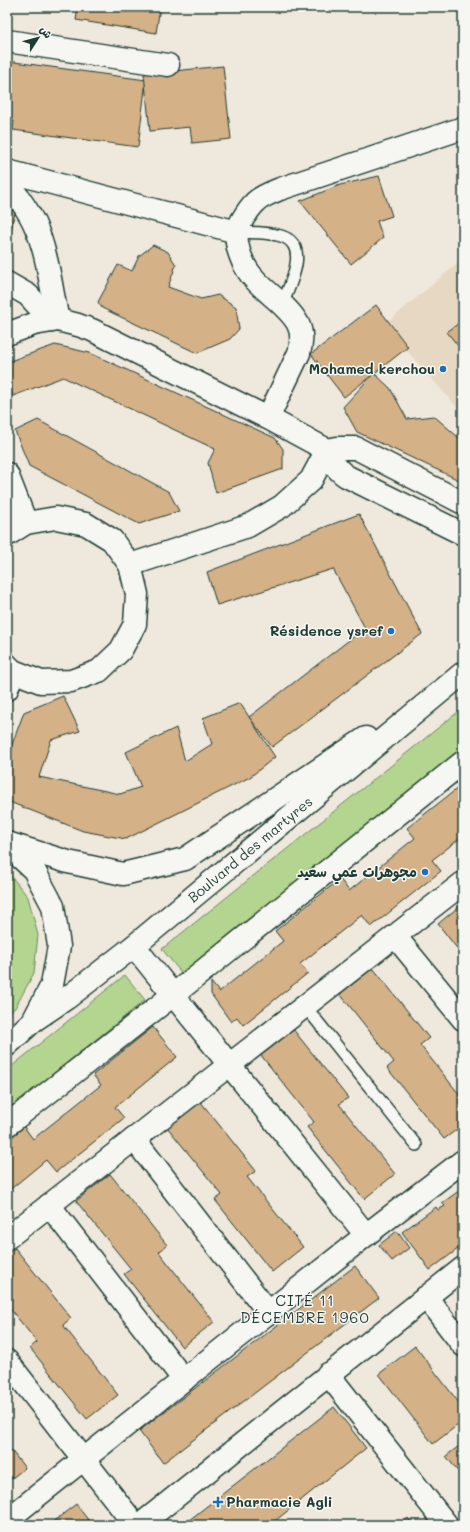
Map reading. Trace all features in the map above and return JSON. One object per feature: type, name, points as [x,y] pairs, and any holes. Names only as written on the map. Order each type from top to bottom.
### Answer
[{"type":"street","points":[[7,40],[168,65]]},
{"type":"street","points":[[268,418],[299,353],[302,342],[301,332],[297,322],[251,275],[242,261],[238,245],[237,232],[244,216],[258,200],[280,189],[463,128]]},
{"type":"street","points":[[7,171],[237,232]]},
{"type":"street","points":[[7,182],[23,204],[34,224],[45,260],[55,320]]},
{"type":"street","points":[[7,283],[28,296],[55,320]]},
{"type":"street","points":[[7,334],[34,324],[55,320],[92,330],[268,418],[327,450],[337,470],[346,476],[463,534]]},
{"type":"street","points":[[130,565],[248,526],[282,506],[311,480],[327,450],[336,448],[356,448],[463,503]]},
{"type":"street","points":[[7,474],[26,523]]},
{"type":"street","points":[[7,535],[26,523],[56,518],[86,524],[112,540],[130,565],[138,594],[135,624],[121,650],[99,671],[71,681],[41,682],[9,675]]},
{"type":"street","points":[[7,844],[68,862],[123,874],[185,859],[463,673]]},
{"type":"street","name":"Boulvard des martyres","points":[[33,1021],[67,998],[134,946],[463,673]]},
{"type":"street","points":[[7,1125],[173,995],[463,762]]},
{"type":"street","points":[[7,844],[34,870],[53,906],[59,946],[52,985],[33,1021],[7,1045]]},
{"type":"street","points":[[7,1238],[463,883]]},
{"type":"street","points":[[395,936],[463,1019]]},
{"type":"street","points":[[134,946],[366,1235]]},
{"type":"street","points":[[134,1139],[269,1312]]},
{"type":"street","points":[[7,1520],[366,1235],[463,1161]]},
{"type":"street","points":[[49,1205],[184,1380]]},
{"type":"street","points":[[140,1525],[463,1268]]},
{"type":"street","points":[[426,1297],[463,1345]]},
{"type":"street","points":[[7,1362],[84,1458],[135,1525]]},
{"type":"street","points":[[328,1374],[447,1525]]},
{"type":"lane","points":[[237,232],[276,234],[290,241],[295,247],[297,263],[282,305]]},
{"type":"lane","points":[[305,1006],[416,1145]]},
{"type":"shaded area","name":"Mohamed kerchou","points":[[463,259],[463,414],[384,325]]},
{"type":"green space","points":[[463,708],[463,750],[183,975],[162,949]]},
{"type":"green space","points":[[7,871],[28,897],[38,935],[34,973],[15,1008],[7,1014]]},
{"type":"green space","points":[[125,975],[145,1000],[7,1111],[7,1070]]},
{"type":"building","points":[[78,7],[160,7],[156,33],[76,20]]},
{"type":"building","points":[[7,61],[146,80],[138,147],[13,130],[14,121],[7,120]]},
{"type":"building","points":[[223,66],[231,139],[192,143],[190,127],[150,131],[144,74]]},
{"type":"building","points":[[379,176],[392,216],[377,221],[383,238],[351,264],[300,201],[340,185]]},
{"type":"building","points":[[7,196],[18,199],[7,248]]},
{"type":"building","points":[[153,245],[168,252],[176,265],[168,287],[201,299],[218,295],[236,307],[239,329],[230,339],[197,353],[102,308],[98,302],[118,265],[132,271],[139,256]]},
{"type":"building","points":[[376,305],[408,347],[344,397],[311,354]]},
{"type":"building","points":[[463,320],[463,352],[447,332]]},
{"type":"building","points":[[55,345],[90,353],[275,438],[283,449],[283,469],[216,493],[208,463],[215,449],[63,377],[13,396],[7,377],[7,362]]},
{"type":"building","points":[[374,373],[390,388],[407,419],[434,416],[458,437],[463,438],[463,482],[357,432],[343,407]]},
{"type":"building","points":[[38,420],[169,492],[179,511],[139,524],[29,466],[15,431]]},
{"type":"building","name":"Résidence ysref","points":[[359,514],[422,634],[272,747],[249,717],[365,628],[333,569],[217,605],[207,572]]},
{"type":"building","points":[[63,696],[80,731],[51,740],[39,777],[120,794],[141,787],[126,752],[176,728],[185,761],[212,744],[203,718],[240,703],[275,757],[250,777],[126,839],[83,831],[7,801],[7,758],[24,712]]},
{"type":"building","points":[[463,784],[463,836],[432,860],[441,871],[371,927],[362,915],[300,964],[308,973],[243,1025],[237,1017],[231,1022],[211,994],[211,982],[219,992],[283,941],[275,931],[340,879],[349,891],[415,838],[407,828]]},
{"type":"building","points":[[463,903],[463,956],[438,924]]},
{"type":"building","points":[[373,968],[429,1038],[420,1045],[463,1099],[463,1125],[444,1139],[387,1068],[394,1062],[340,994]]},
{"type":"building","points":[[153,1027],[177,1057],[115,1107],[124,1118],[56,1172],[46,1160],[7,1192],[7,1141],[24,1127],[33,1139],[101,1085],[93,1075]]},
{"type":"building","points":[[292,1028],[348,1098],[339,1104],[395,1174],[364,1199],[307,1127],[314,1122],[260,1054]]},
{"type":"building","points":[[200,1101],[256,1171],[247,1177],[303,1247],[272,1272],[215,1200],[222,1195],[167,1127]]},
{"type":"building","points":[[110,1174],[167,1245],[159,1252],[214,1322],[182,1347],[124,1274],[131,1269],[76,1201]]},
{"type":"building","points":[[463,1188],[463,1239],[461,1240],[463,1245],[430,1270],[402,1232],[436,1207],[438,1210],[445,1206],[442,1203]]},
{"type":"building","points":[[397,1231],[409,1248],[392,1261],[379,1245]]},
{"type":"building","points":[[15,1248],[71,1318],[63,1325],[118,1395],[87,1419],[30,1348],[37,1342],[7,1305],[7,1254]]},
{"type":"building","points":[[355,1266],[379,1298],[163,1463],[139,1431]]},
{"type":"building","points":[[415,1346],[463,1408],[463,1421],[433,1444],[379,1374]]},
{"type":"building","points":[[334,1407],[366,1448],[270,1525],[184,1524]]},
{"type":"building","points":[[463,1443],[463,1478],[446,1456]]},
{"type":"building","points":[[7,1445],[25,1468],[7,1482]]},
{"type":"building","points":[[76,1504],[92,1525],[49,1525]]},
{"type":"building","points":[[408,1518],[413,1525],[399,1525]]},
{"type":"place","name":"Mohamed kerchou","points":[[443,369]]},
{"type":"place","name":"Résidence ysref","points":[[391,631]]},
{"type":"place","name":"مجوهرات عمي سعيد","points":[[425,872]]},
{"type":"place","name":"Pharmacie Agli","points":[[218,1502]]},
{"type":"district","name":"CITÉ 11 DÉCEMBRE 1960","points":[[305,1310]]}]
